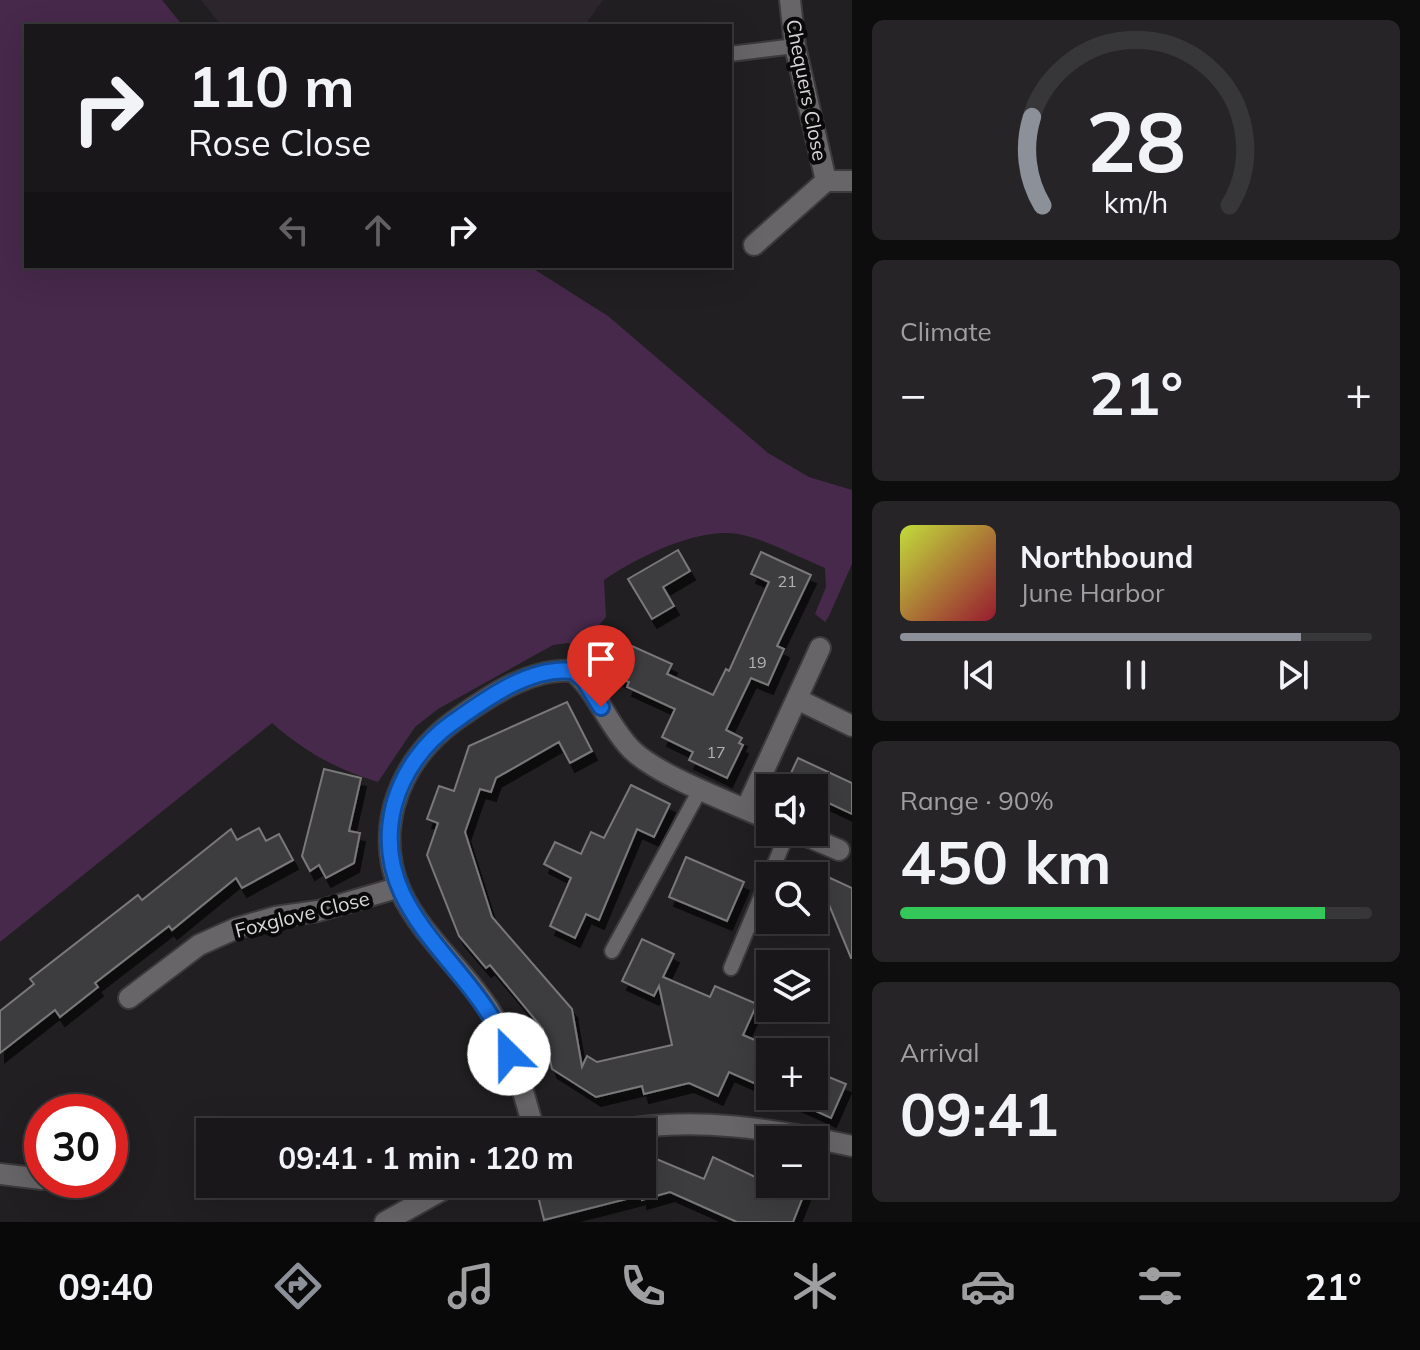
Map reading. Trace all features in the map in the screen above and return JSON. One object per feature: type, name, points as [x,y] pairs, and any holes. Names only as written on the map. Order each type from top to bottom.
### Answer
[{"type":"street","name":"Chequers Close","points":[[790,0],[795,46],[826,181]]},
{"type":"street","name":"Chequers Close","points":[[754,245],[826,181],[852,181]]},
{"type":"street","points":[[746,809],[820,648]]},
{"type":"street","points":[[530,1118],[500,1029],[476,993],[421,927],[397,888],[387,843],[398,793],[408,769],[440,731],[463,715],[543,672],[573,671],[584,680],[617,733],[634,752],[651,765],[756,814]]},
{"type":"street","points":[[797,699],[852,726]]},
{"type":"street","points":[[828,845],[839,850]]},
{"type":"street","name":"Foxglove Close","points":[[129,998],[199,945],[237,928],[275,917],[318,911],[397,888]]},
{"type":"street","points":[[656,1125],[746,1127],[796,1133],[852,1146]]},
{"type":"street","points":[[0,1174],[24,1177]]},
{"type":"street","points":[[385,1222],[428,1198]]},
{"type":"lane","points":[[732,54],[795,46]]},
{"type":"lane","points":[[612,951],[701,788]]},
{"type":"lane","points":[[731,968],[782,846]]},
{"type":"shaded area","points":[[0,0],[162,0],[181,24],[24,24],[24,268],[532,268],[608,316],[768,453],[809,477],[852,490],[852,564],[825,622],[815,614],[826,587],[825,568],[738,534],[704,535],[668,546],[604,580],[606,617],[579,649],[568,643],[553,645],[438,709],[415,727],[378,782],[322,758],[272,723],[0,942]]},
{"type":"shaded area","points":[[201,0],[603,0],[585,24],[220,24]]},
{"type":"building","points":[[678,550],[690,571],[663,587],[674,606],[652,619],[628,579]]},
{"type":"building","points":[[761,552],[811,575],[777,646],[784,649],[768,685],[751,678],[726,730],[742,738],[739,743],[743,745],[727,778],[689,760],[693,752],[662,737],[675,709],[627,687],[629,682],[617,677],[632,646],[672,664],[667,674],[713,695],[726,669],[729,671],[769,582],[751,574]]},
{"type":"building","points":[[567,702],[592,751],[570,763],[559,742],[496,778],[491,792],[480,789],[465,832],[492,917],[572,1009],[582,1067],[587,1056],[597,1062],[672,1045],[659,986],[654,996],[622,981],[642,939],[674,954],[663,977],[710,997],[715,986],[756,1004],[743,1035],[756,1041],[756,1084],[729,1072],[718,1096],[689,1083],[644,1094],[642,1086],[596,1097],[552,1069],[543,1029],[490,965],[486,968],[459,936],[427,855],[438,823],[427,819],[439,786],[454,791],[469,746]]},
{"type":"building","points":[[798,758],[852,783],[852,814],[828,803],[828,774],[791,774]]},
{"type":"building","points":[[324,769],[361,778],[349,831],[360,833],[354,863],[326,878],[319,865],[310,871],[302,856]]},
{"type":"building","points":[[631,785],[670,804],[654,837],[637,829],[599,920],[586,914],[575,938],[550,926],[571,878],[544,864],[555,842],[581,854],[591,832],[604,838]]},
{"type":"building","points":[[259,828],[266,841],[279,834],[293,860],[242,888],[236,878],[172,930],[169,926],[95,983],[98,987],[60,1017],[55,1010],[0,1053],[0,1011],[34,984],[30,979],[138,895],[142,900],[231,829],[237,840]]},
{"type":"building","points":[[686,857],[744,882],[727,921],[669,897]]},
{"type":"building","points":[[828,877],[852,888],[851,958],[828,902]]},
{"type":"building","points":[[828,1077],[846,1084],[831,1118],[814,1110],[828,1110]]},
{"type":"building","points":[[713,1157],[756,1177],[756,1198],[802,1198],[793,1222],[737,1222],[670,1192],[656,1196],[656,1159],[704,1179]]},
{"type":"building","points":[[538,1198],[630,1198],[544,1220]]},
{"type":"route","points":[[509,1054],[500,1029],[476,993],[421,927],[397,888],[387,843],[398,793],[408,769],[440,731],[474,707],[543,672],[557,669],[573,671],[584,680],[601,707]]}]
